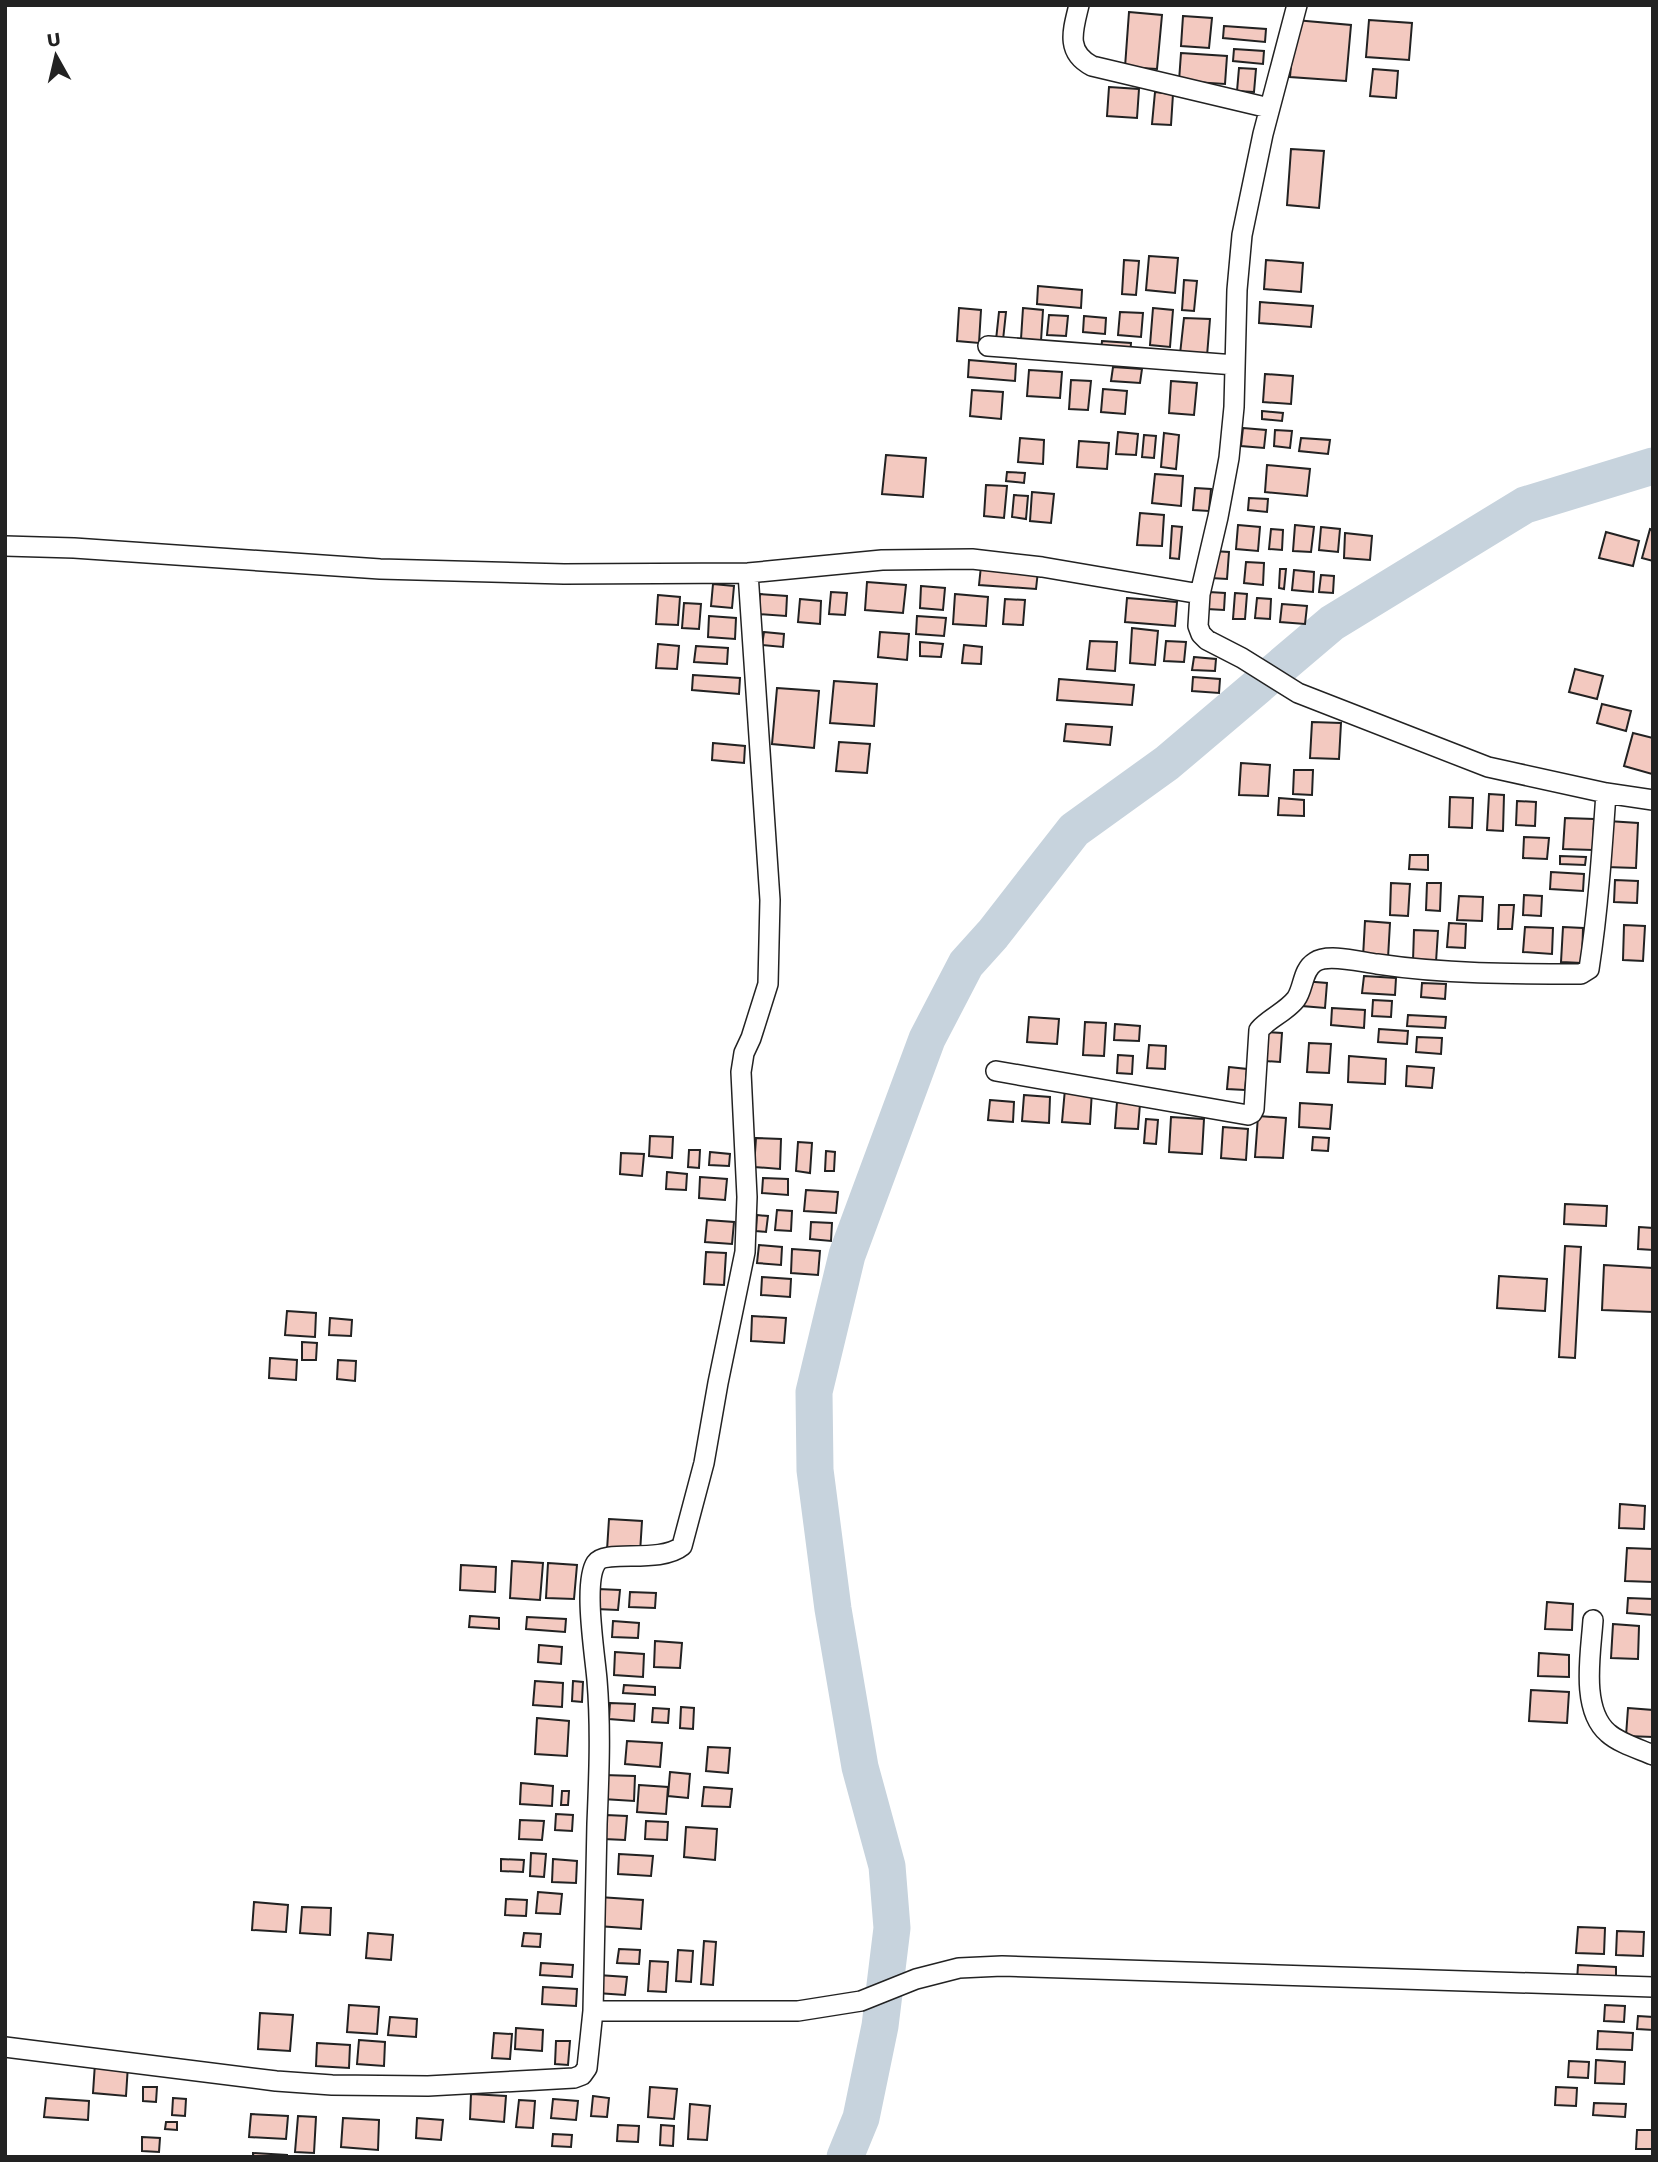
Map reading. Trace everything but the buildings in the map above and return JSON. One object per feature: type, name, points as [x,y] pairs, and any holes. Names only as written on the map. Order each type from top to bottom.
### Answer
[{"type":"street","points":[[1079,5],[1073,38],[1075,52],[1092,66],[1269,108]]},
{"type":"street","points":[[1297,5],[1269,108],[1242,235],[1229,458],[1219,517],[1200,593],[1198,626],[1201,634],[1298,693],[1489,767],[1606,793],[1653,800]]},
{"type":"street","points":[[988,346],[1235,365]]},
{"type":"street","points":[[5,546],[74,548],[380,569],[564,573],[748,573],[882,560],[972,559],[1042,567],[1200,593]]},
{"type":"street","points":[[5,2047],[276,2081],[332,2085],[428,2086],[574,2078],[582,2075],[587,2068],[593,2011],[599,1765],[591,1609],[592,1577],[596,1563],[601,1559],[610,1556],[643,1557],[672,1553],[682,1546],[704,1463],[745,1252],[747,1197],[741,1072],[744,1053],[768,984],[770,900],[748,573]]},
{"type":"street","points":[[996,1071],[1248,1115],[1254,1110],[1259,1030],[1266,1021],[1296,999],[1308,968],[1316,960],[1331,957],[1453,971],[1581,974],[1589,969],[1592,950],[1606,793]]},
{"type":"street","points":[[1593,1620],[1588,1676],[1591,1700],[1600,1722],[1608,1733],[1653,1755]]},
{"type":"street","points":[[593,2011],[798,2011],[861,2001],[916,1979],[959,1968],[1002,1966],[1653,1987]]},
{"type":"waterway","points":[[845,2157],[861,2118],[880,2026],[892,1928],[887,1866],[860,1767],[833,1609],[815,1470],[814,1392],[847,1255],[927,1039],[966,964],[993,934],[1074,830],[1167,763],[1332,623],[1525,505],[1653,466]]}]
